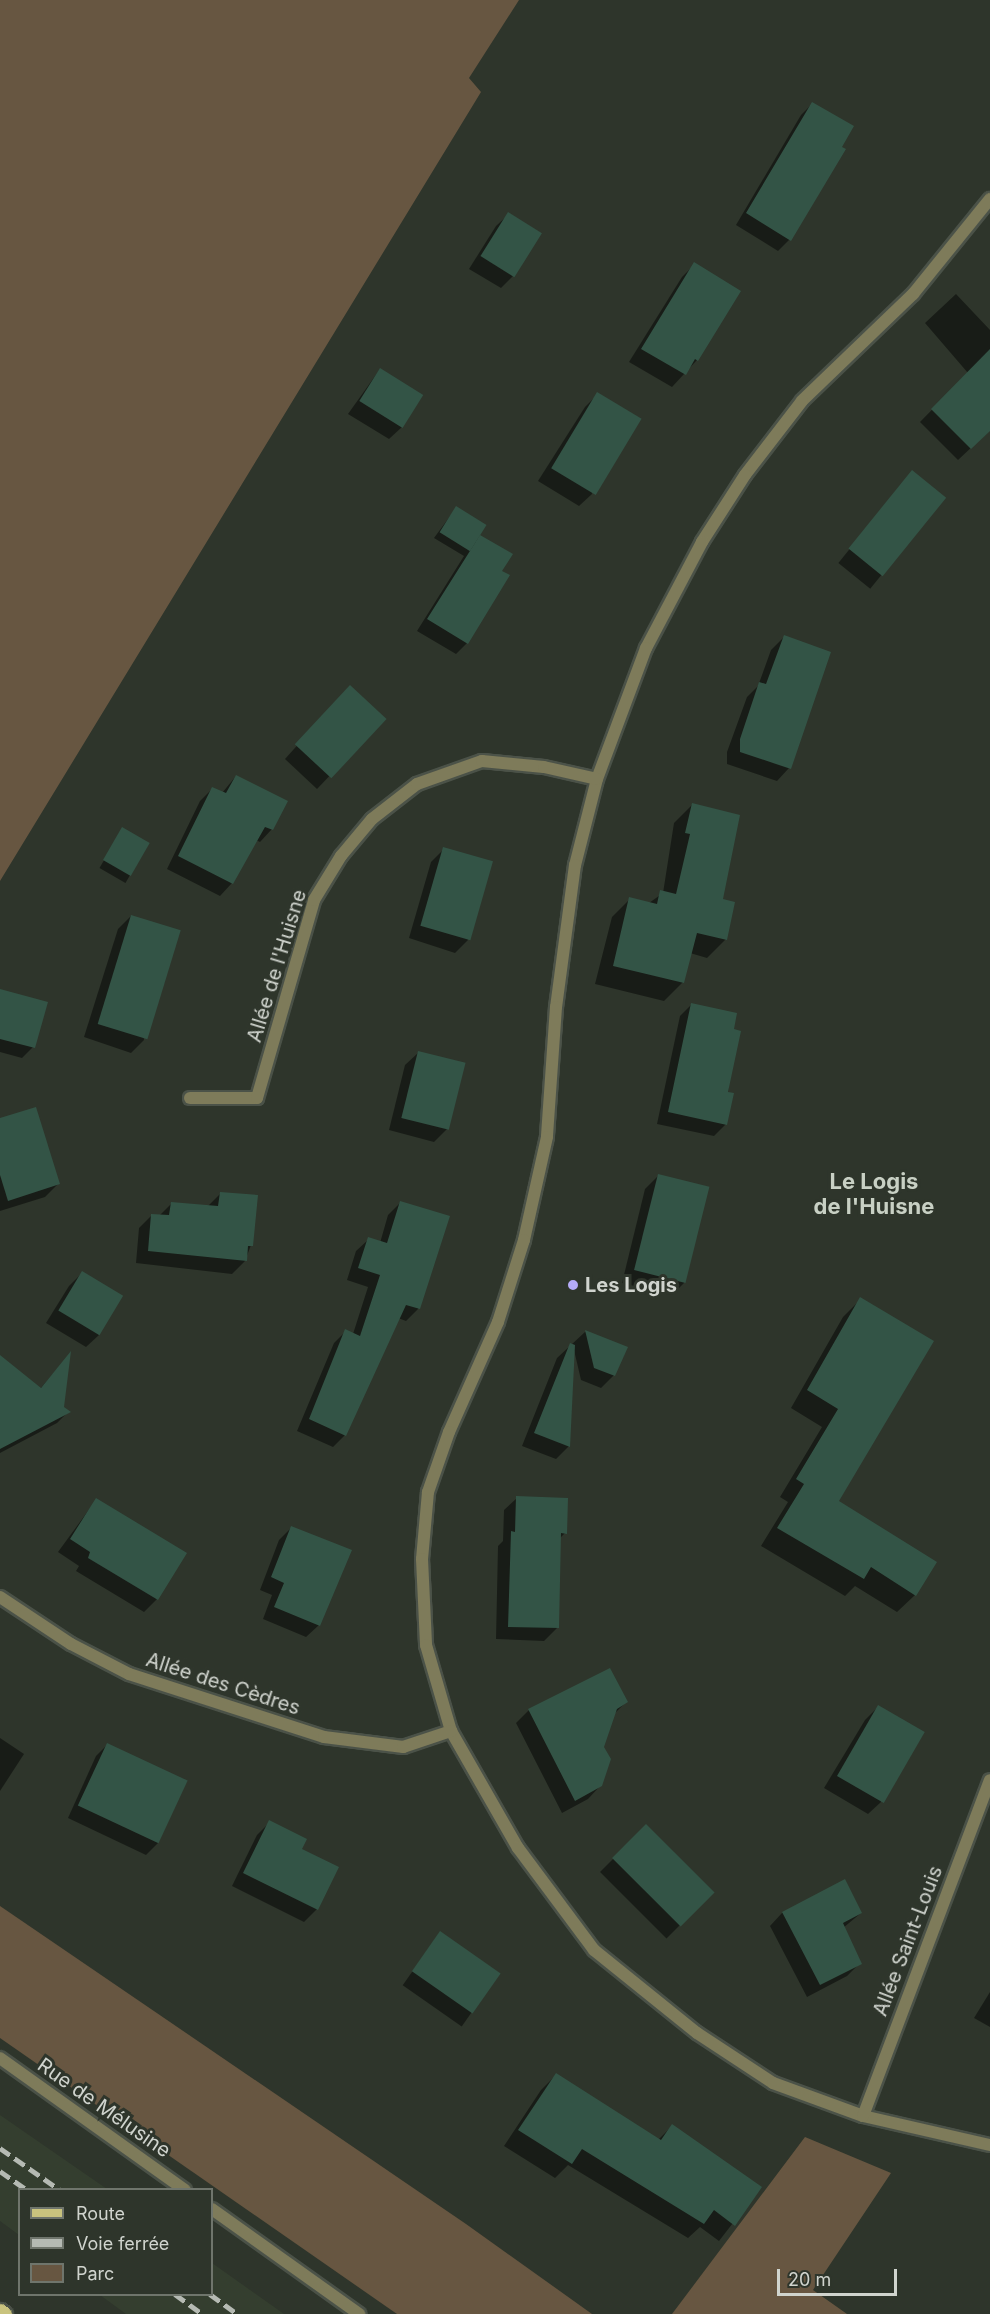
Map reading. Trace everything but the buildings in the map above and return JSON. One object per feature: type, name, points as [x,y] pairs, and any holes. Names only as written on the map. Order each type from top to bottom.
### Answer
[{"type":"street","points":[[990,199],[912,294],[802,401],[745,475],[702,542],[646,648],[597,779],[574,865],[556,1007],[547,1137],[524,1240],[498,1322],[449,1432],[428,1492],[422,1559],[426,1644],[451,1731],[518,1848],[594,1950],[697,2033],[773,2084],[862,2116],[990,2145]]},
{"type":"street","name":"Allée de l'Huisne","points":[[190,1098],[257,1098],[315,900],[340,856],[372,819],[417,784],[482,761],[544,767],[597,779]]},
{"type":"street","name":"Allée des Cèdres","points":[[0,1598],[71,1644],[129,1674],[324,1737],[403,1747],[451,1731]]},
{"type":"street","name":"Allée Saint-Louis","points":[[862,2116],[990,1780]]},
{"type":"street","name":"Rue de Mélusine","points":[[0,2058],[181,2188]]},
{"type":"street","points":[[213,2210],[360,2314]]},
{"type":"shaded area","points":[[0,2115],[106,2188],[18,2188],[18,2234],[0,2221]]},
{"type":"shaded area","points":[[213,2264],[284,2314],[126,2314],[101,2296],[213,2296]]},
{"type":"green space","points":[[0,0],[519,0],[469,78],[481,92],[0,881]]},
{"type":"green space","points":[[0,1906],[466,2224],[592,2314],[397,2314],[0,2038]]},
{"type":"green space","points":[[805,2137],[891,2173],[813,2290],[847,2314],[672,2314]]},
{"type":"railway","points":[[0,2148],[57,2188]]},
{"type":"railway","points":[[0,2171],[24,2188]]},
{"type":"railway","points":[[178,2296],[203,2314]]},
{"type":"railway","points":[[213,2296],[238,2314]]},
{"type":"place","name":"Les Logis","points":[[573,1285]]},
{"type":"district","name":"Le Logis de l'Huisne","points":[[874,1194]]}]
